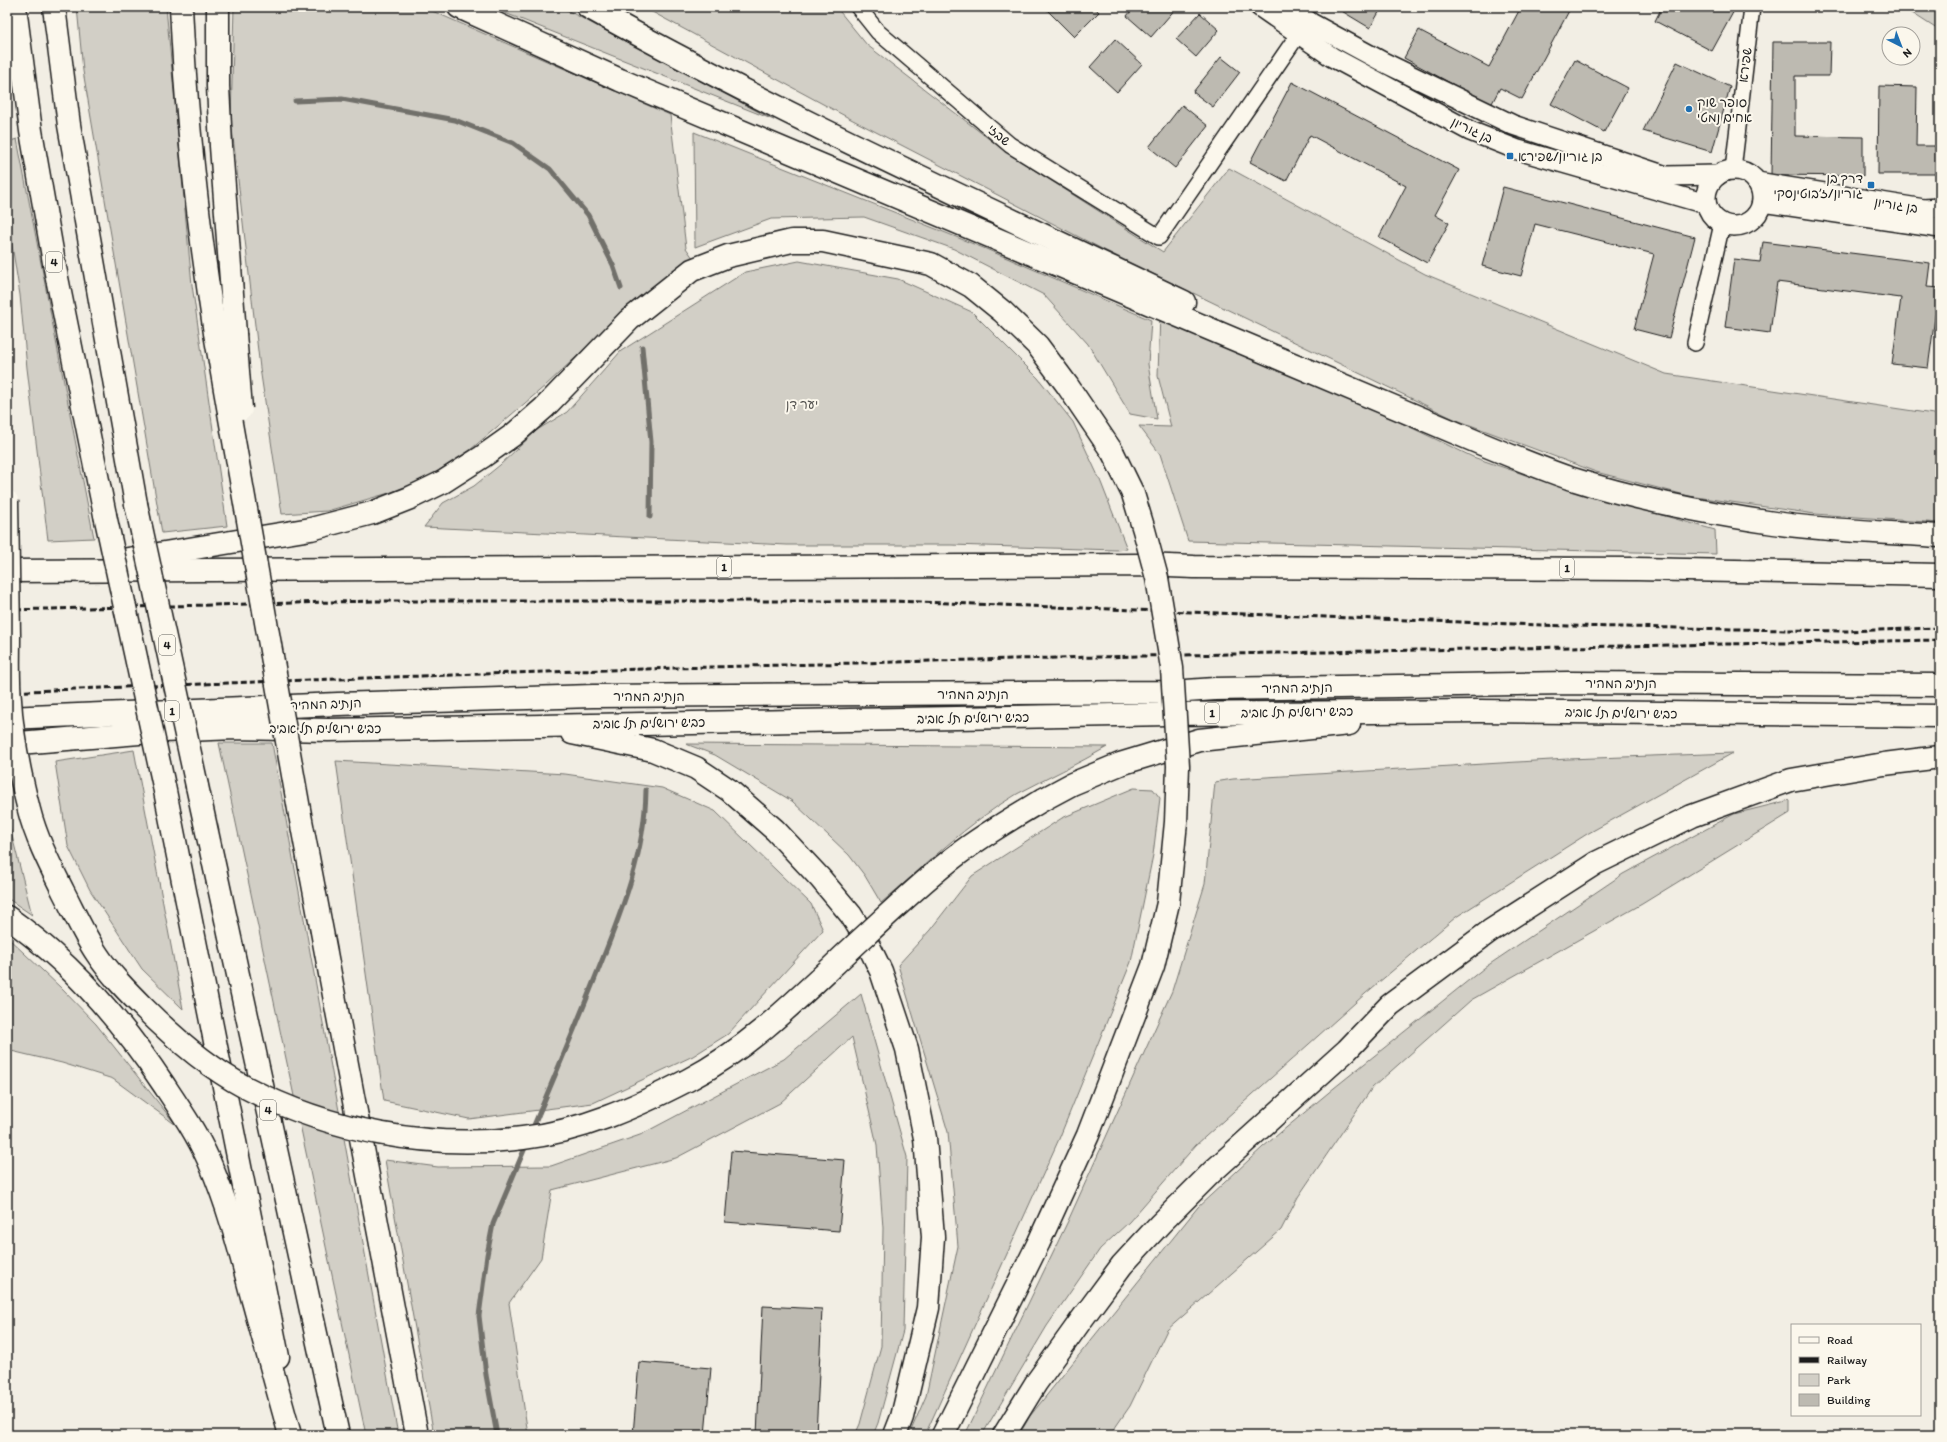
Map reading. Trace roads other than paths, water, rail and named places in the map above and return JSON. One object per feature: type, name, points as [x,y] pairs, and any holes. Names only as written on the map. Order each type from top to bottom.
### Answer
[{"type":"highway","name":"4","points":[[15,7],[30,131],[55,268],[104,515],[164,786],[293,1435]]},
{"type":"highway","name":"4","points":[[54,7],[70,125],[136,504],[338,1435]]},
{"type":"highway","points":[[181,7],[188,120],[196,195],[225,334],[251,540],[300,815],[417,1435]]},
{"type":"highway","points":[[218,7],[218,86],[221,146],[225,334]]},
{"type":"highway","points":[[459,7],[620,80],[1443,427],[1570,478],[1609,490],[1774,524],[1940,536]]},
{"type":"highway","points":[[588,7],[668,51],[886,159],[1443,427]]},
{"type":"highway","points":[[617,7],[741,74],[886,159]]},
{"type":"highway","points":[[52,571],[311,529],[372,513],[410,498],[443,482],[482,457],[513,434],[544,408],[629,320],[692,270],[728,256],[792,240],[823,241],[931,264],[971,286],[1003,312],[1038,346],[1067,385],[1113,453],[1133,494],[1157,578],[1172,668],[1178,766],[1176,822],[1168,904],[1153,966],[1088,1135],[1040,1242],[943,1435]]},
{"type":"highway","points":[[7,500],[10,701],[19,766],[30,814],[46,857],[76,917],[98,956],[125,988],[161,1025],[206,1063],[243,1086],[311,1116],[333,1122],[419,1139],[462,1142],[525,1138],[583,1126],[621,1112],[693,1077],[732,1054],[775,1021],[912,892],[953,857],[985,834],[1044,799],[1072,784],[1120,764],[1199,740],[1479,711]]},
{"type":"highway","name":"1","points":[[7,571],[1142,565],[1194,567],[1636,568],[1940,575]]},
{"type":"highway","name":"הנתיב המהיר","points":[[7,718],[346,704],[593,696],[1172,692],[1545,683],[1940,685]]},
{"type":"highway","name":"כביש ירושלים תל אביב","points":[[7,744],[163,731],[235,728],[328,730],[1256,712],[1479,711],[1940,716]]},
{"type":"highway","points":[[534,725],[653,750],[696,768],[729,790],[775,830],[825,884],[851,915],[864,936],[881,971],[907,1049],[925,1138],[933,1237],[928,1308],[902,1417],[895,1435]]},
{"type":"highway","points":[[1004,1435],[1036,1383],[1082,1319],[1122,1265],[1160,1224],[1212,1172],[1347,1050],[1390,1005],[1490,931],[1596,862],[1692,816],[1791,780],[1884,764],[1940,757]]},
{"type":"highway","points":[[7,917],[49,950],[87,985],[117,1019],[150,1064],[194,1131],[209,1161],[241,1255],[290,1435]]},
{"type":"street","name":"שבזי","points":[[858,7],[878,32],[1010,145],[1159,237],[1303,27]]},
{"type":"street","name":"בן גוריון","points":[[1260,7],[1383,62],[1513,125],[1666,176],[1726,173]]},
{"type":"street","name":"בן גוריון","points":[[1289,7],[1303,27],[1332,57],[1470,131],[1518,150],[1706,204]]},
{"type":"street","name":"שפירא","points":[[1726,173],[1752,7]]},
{"type":"street","points":[[1726,173],[1749,174],[1757,182],[1762,194],[1762,202],[1754,218],[1747,223],[1730,226],[1722,224],[1709,212],[1706,204],[1708,187],[1726,173]]},
{"type":"street","name":"בן גוריון","points":[[1757,182],[1924,209],[1940,208]]},
{"type":"street","name":"בן גוריון","points":[[1762,202],[1940,228]]},
{"type":"street","points":[[1695,343],[1722,224]]},
{"type":"waterway","points":[[295,101],[342,99],[455,120],[513,143],[550,169],[588,215],[613,265],[621,288]]},
{"type":"waterway","points":[[642,347],[651,442],[650,517]]},
{"type":"waterway","points":[[532,1130],[589,993],[623,906],[641,838],[645,814],[646,790]]},
{"type":"waterway","points":[[497,1435],[486,1375],[479,1316],[487,1255],[493,1224],[527,1143]]},
{"type":"railway","points":[[7,610],[374,601],[893,601],[1568,626],[1845,631],[1940,628]]},
{"type":"railway","points":[[7,692],[249,682],[732,666],[1215,654],[1940,640]]},
{"type":"place","name":"סופר שוק אחים נמטי","points":[[1689,109]]},
{"type":"place","name":"בן גוריון/שפירא","points":[[1510,156]]},
{"type":"place","name":"דרך בן גוריון/ז׳בוטינסקי","points":[[1871,185]]},
{"type":"park label","name":"יער דן","points":[[802,404]]}]
